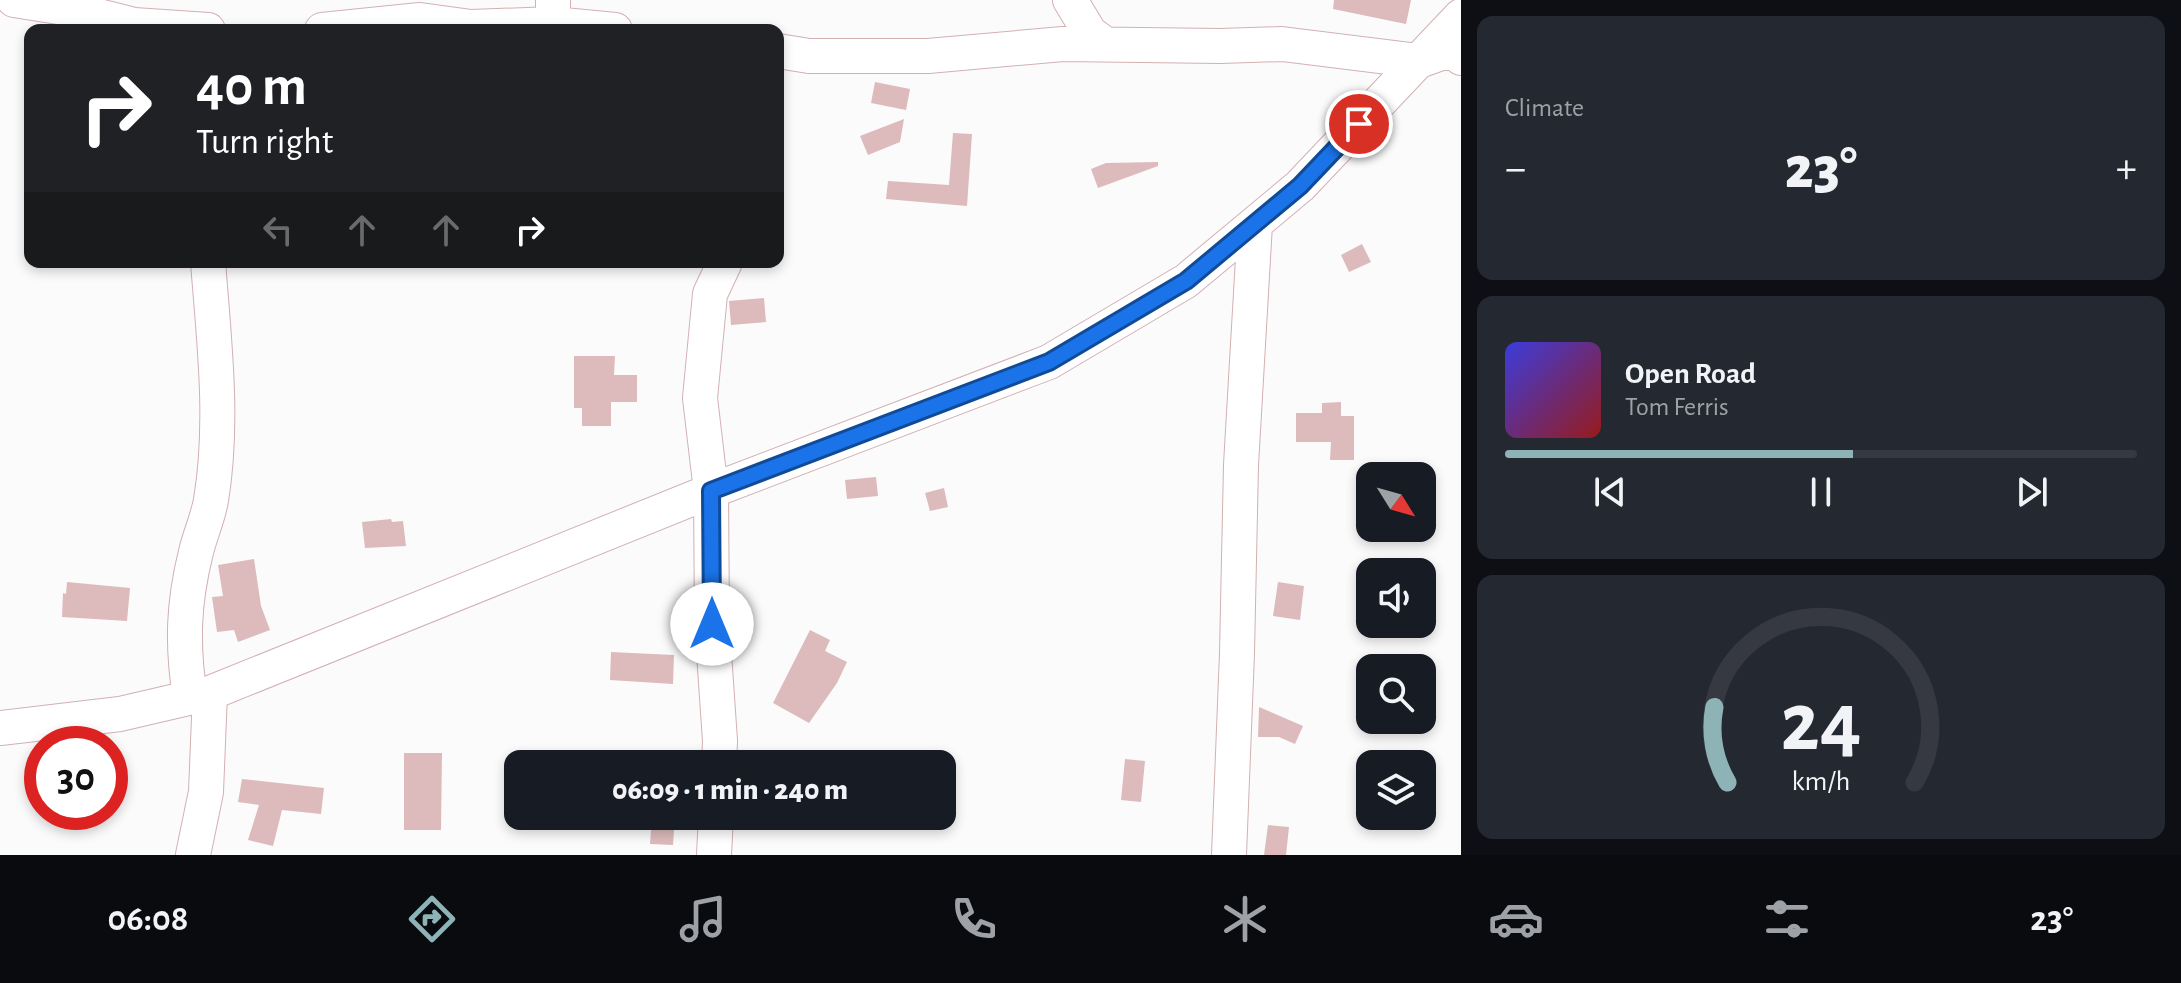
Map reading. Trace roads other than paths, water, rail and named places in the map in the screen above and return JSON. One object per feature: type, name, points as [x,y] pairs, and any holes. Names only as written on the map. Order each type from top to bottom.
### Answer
[{"type":"street","points":[[14,0],[71,9],[130,24]]},
{"type":"street","points":[[1070,0],[1090,33],[1105,44]]},
{"type":"street","points":[[487,24],[553,12],[594,24]]},
{"type":"street","points":[[0,728],[120,714],[200,695],[711,491],[1049,362],[1186,281],[1255,224],[1300,186],[1461,16]]},
{"type":"street","points":[[381,24],[420,20],[449,24]]},
{"type":"street","points":[[784,52],[809,56],[928,56],[1063,44],[1282,44],[1419,61],[1441,53],[1455,53],[1461,58]]},
{"type":"street","points":[[1229,855],[1241,465],[1255,224]]},
{"type":"street","points":[[193,855],[206,792],[200,695],[184,656],[185,605],[196,550],[211,501],[217,436],[208,268]]},
{"type":"street","points":[[720,750],[712,624],[711,491],[700,398],[710,294],[722,268]]},
{"type":"street","points":[[714,855],[715,830]]}]
